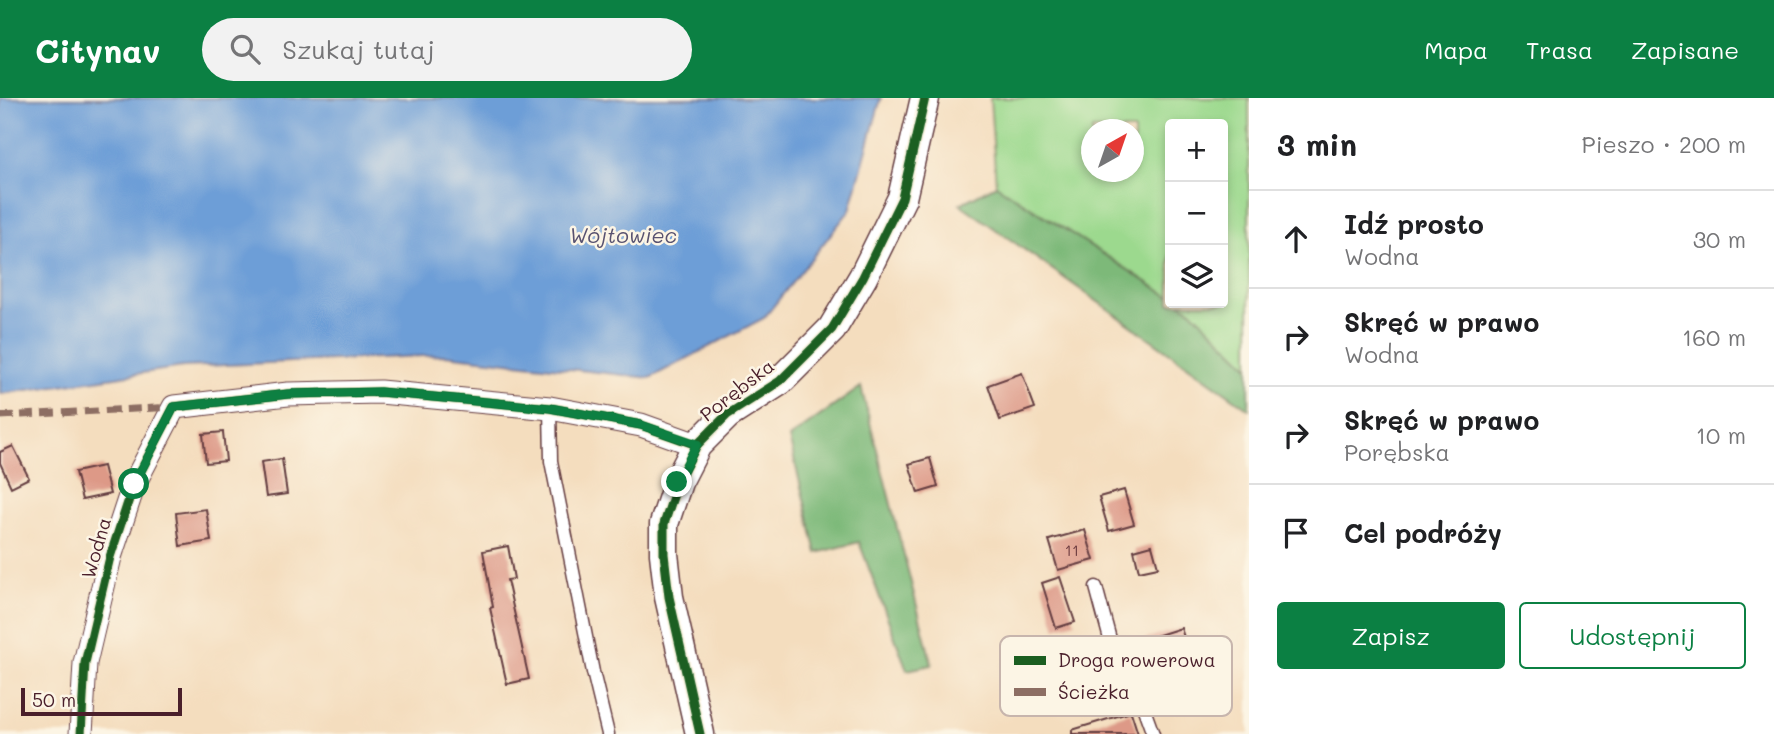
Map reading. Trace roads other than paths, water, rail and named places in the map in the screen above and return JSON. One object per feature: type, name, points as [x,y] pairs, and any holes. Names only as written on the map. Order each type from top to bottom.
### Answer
[{"type":"street","name":"Porębska","points":[[700,734],[669,597],[664,524],[677,482],[697,444],[727,415],[780,381],[832,329],[863,277],[902,198],[925,98]]},
{"type":"street","name":"Wodna","points":[[81,734],[85,663],[110,557],[134,484],[174,407],[288,394],[380,392],[550,408],[641,425],[697,444]]},
{"type":"lane","points":[[550,408],[551,461],[608,734]]},
{"type":"lane","points":[[1096,587],[1109,636]]},
{"type":"lane","points":[[1146,716],[1153,734]]},
{"type":"water","name":"Wójtowiec","points":[[0,98],[881,98],[850,210],[764,318],[650,378],[445,355],[183,367],[0,394]]}]
